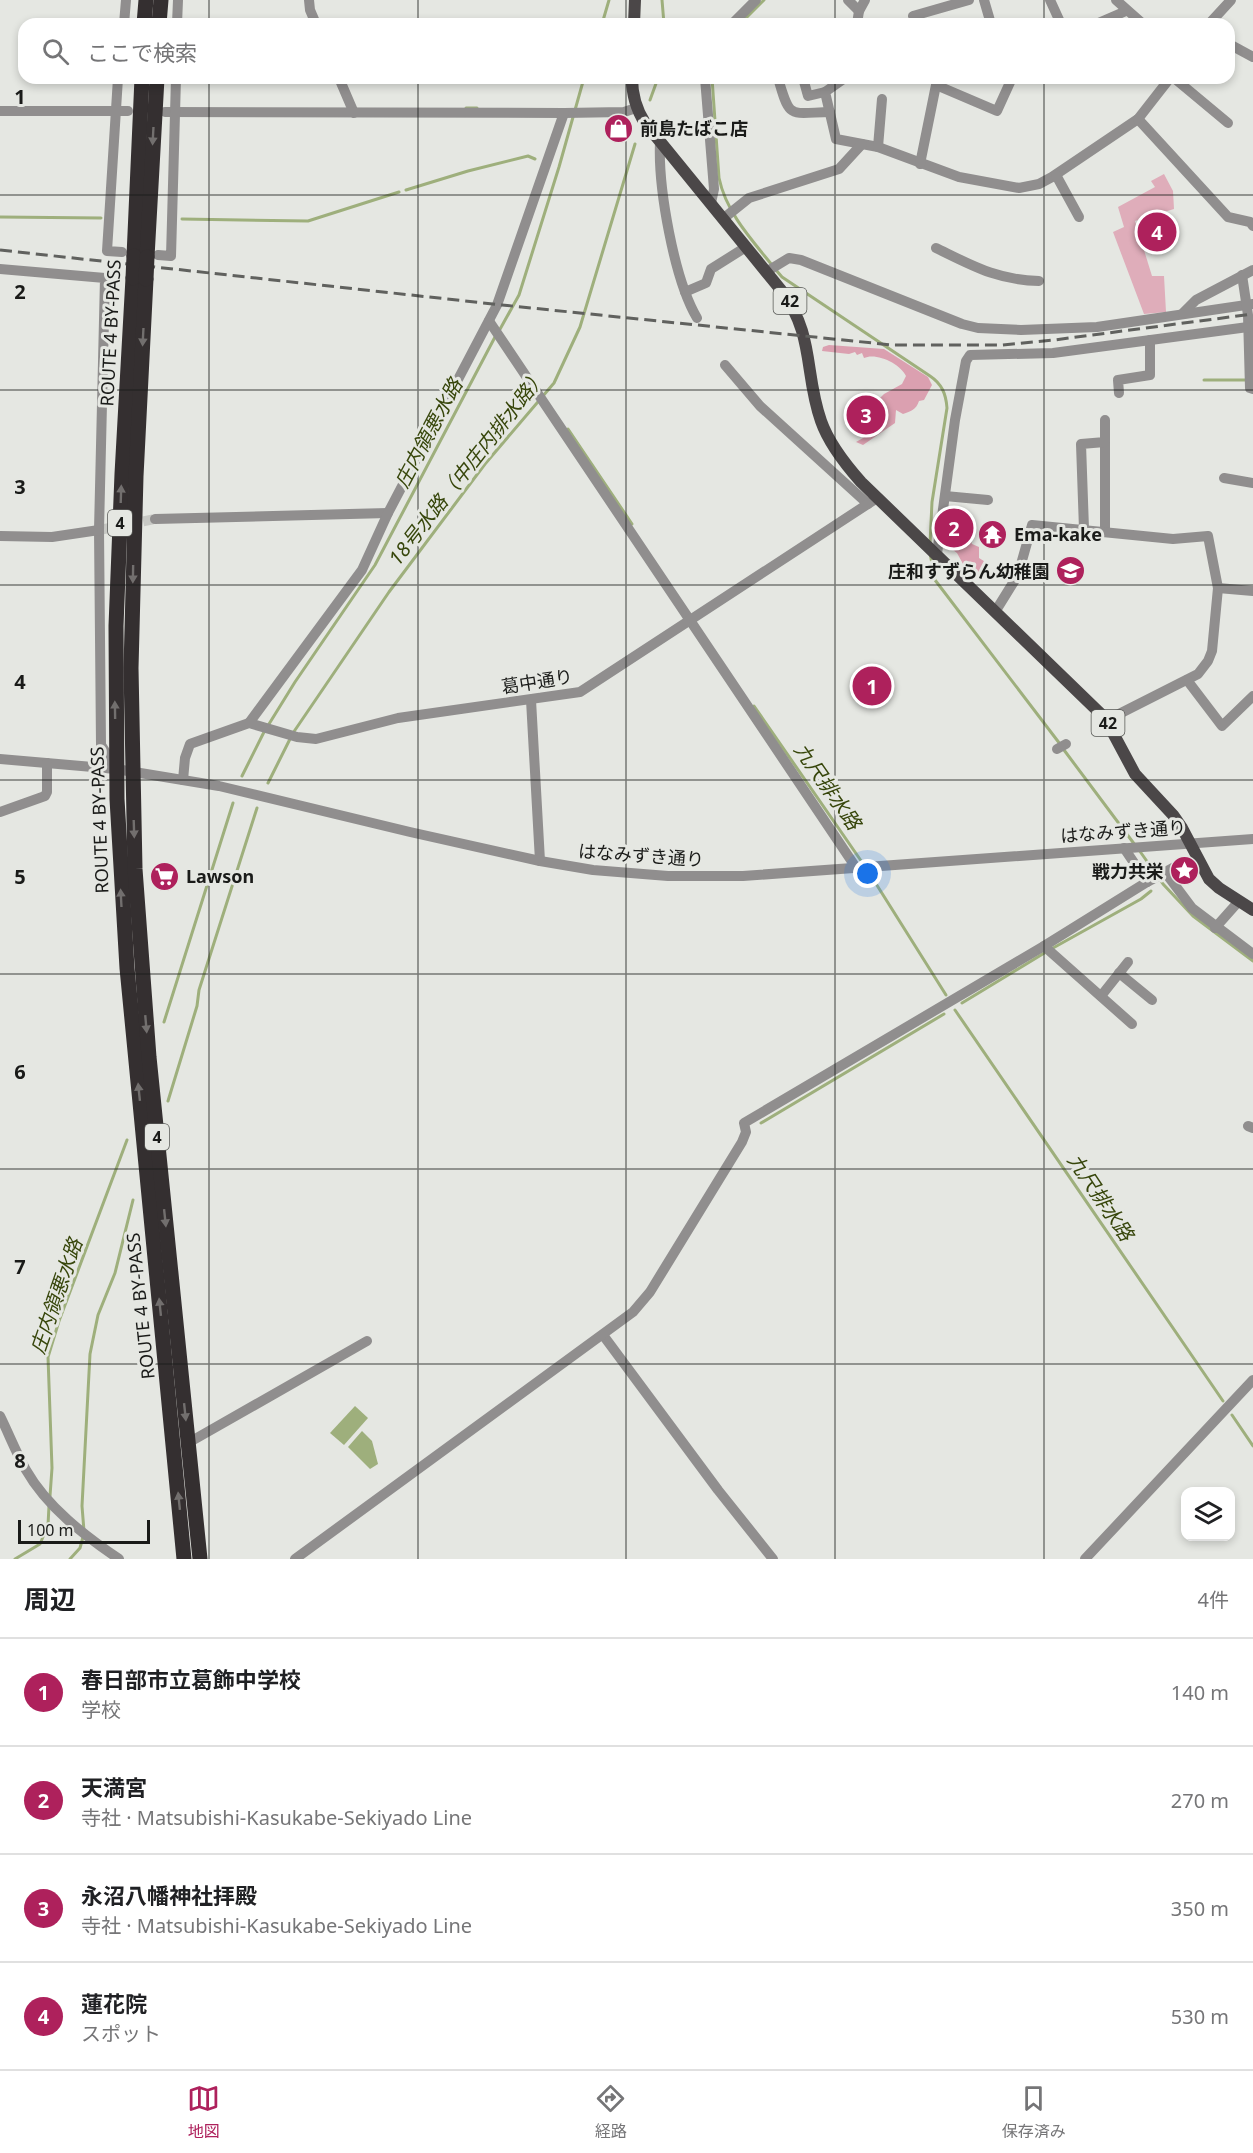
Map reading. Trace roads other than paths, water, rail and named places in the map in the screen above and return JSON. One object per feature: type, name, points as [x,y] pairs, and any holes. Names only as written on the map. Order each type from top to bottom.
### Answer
[{"type":"highway","points":[[144,18],[146,0]]},
{"type":"highway","points":[[160,18],[161,0]]},
{"type":"highway","name":"ROUTE 4 BY-PASS","points":[[142,84],[131,682],[137,912],[200,1559]]},
{"type":"highway","name":"ROUTE 4 BY-PASS","points":[[140,255],[156,84]]},
{"type":"highway","name":"ROUTE 4 BY-PASS","points":[[139,279],[122,474],[116,626],[116,769],[127,968],[184,1559]]},
{"type":"main road","points":[[634,0],[634,18]]},
{"type":"main road","name":"42","points":[[632,84],[636,108],[645,123],[790,301],[802,326],[817,406],[827,435],[872,501],[919,537],[1105,718],[1130,765],[1144,785],[1173,815],[1209,879],[1253,910]]},
{"type":"street","points":[[124,18],[126,0]]},
{"type":"street","points":[[177,18],[178,0]]},
{"type":"street","points":[[309,0],[313,18]]},
{"type":"street","points":[[738,18],[756,0]]},
{"type":"street","points":[[848,0],[859,11]]},
{"type":"street","points":[[858,18],[865,0]]},
{"type":"street","points":[[913,16],[969,0]]},
{"type":"street","points":[[984,0],[989,18]]},
{"type":"street","points":[[1050,0],[1058,18]]},
{"type":"street","points":[[1214,18],[1231,0]]},
{"type":"street","points":[[1104,18],[1124,4],[1137,18]]},
{"type":"street","points":[[1235,47],[1253,57]]},
{"type":"street","points":[[117,84],[107,251],[171,256],[171,112],[175,84]]},
{"type":"street","points":[[342,84],[352,109]]},
{"type":"street","points":[[705,84],[714,189],[711,203]]},
{"type":"street","points":[[780,84],[786,106],[795,113],[830,112]]},
{"type":"street","points":[[805,84],[808,96],[825,92],[836,84]]},
{"type":"street","points":[[920,164],[936,84]]},
{"type":"street","points":[[940,84],[997,111],[1009,84]]},
{"type":"street","points":[[825,92],[836,139],[878,147],[964,178],[1018,189],[1039,184],[1056,175],[1138,119],[1167,84]]},
{"type":"street","points":[[1179,84],[1228,123]]},
{"type":"street","points":[[878,147],[882,99]]},
{"type":"street","points":[[171,112],[352,109],[564,113],[624,112],[636,108]]},
{"type":"street","points":[[0,111],[128,111]]},
{"type":"street","points":[[183,780],[185,758],[190,744],[249,723],[362,570],[388,513],[491,324],[564,113]]},
{"type":"street","points":[[1138,119],[1228,217],[1250,222],[1253,226]]},
{"type":"street","points":[[660,142],[661,181],[667,215],[687,300],[697,318]]},
{"type":"street","points":[[723,218],[749,198],[839,169],[862,144]]},
{"type":"street","points":[[1056,175],[1079,218]]},
{"type":"street","points":[[685,292],[706,283],[711,269],[746,247]]},
{"type":"street","points":[[936,248],[988,273],[1017,281],[1039,281]]},
{"type":"street","points":[[766,272],[789,258],[801,260],[962,324],[986,329],[1097,327],[1250,304]]},
{"type":"street","points":[[0,269],[105,278],[99,530],[101,744],[116,769]]},
{"type":"street","points":[[1183,313],[1196,300],[1253,270]]},
{"type":"street","points":[[1242,276],[1250,304],[1248,327],[1252,387]]},
{"type":"street","points":[[491,324],[858,867],[865,881]]},
{"type":"street","points":[[937,554],[955,420],[966,361],[970,355],[1053,353],[1248,327]]},
{"type":"street","points":[[1119,393],[1118,380],[1150,375],[1150,340]]},
{"type":"street","points":[[725,364],[760,406],[872,501]]},
{"type":"street","points":[[1105,420],[1105,531]]},
{"type":"street","points":[[1084,529],[1081,444],[1105,442]]},
{"type":"street","points":[[1224,478],[1253,483]]},
{"type":"street","points":[[945,496],[988,500]]},
{"type":"street","name":"葛中通り","points":[[249,723],[297,737],[315,739],[398,718],[580,692],[872,501]]},
{"type":"street","points":[[155,519],[388,513]]},
{"type":"street","points":[[996,612],[1018,575],[1032,525],[1173,539],[1208,536],[1218,588],[1212,651],[1208,661],[1198,674],[1119,714],[1105,718]]},
{"type":"street","points":[[0,536],[52,537],[99,530]]},
{"type":"street","points":[[1218,588],[1253,591]]},
{"type":"street","points":[[1187,680],[1222,726],[1253,696]]},
{"type":"street","points":[[531,700],[540,861]]},
{"type":"street","name":"はなみずき通り","points":[[0,759],[132,771],[250,792],[540,861],[613,873],[743,876],[1253,838]]},
{"type":"street","points":[[0,812],[45,796],[47,763]]},
{"type":"street","points":[[1124,848],[1216,928],[1253,954]]},
{"type":"street","points":[[295,1559],[633,1312],[650,1292],[742,1142],[746,1132],[744,1123],[1184,862]]},
{"type":"street","points":[[1216,928],[1239,901]]},
{"type":"street","points":[[1044,946],[1132,1024]]},
{"type":"street","points":[[1101,996],[1128,962]]},
{"type":"street","points":[[1119,973],[1152,1000]]},
{"type":"street","points":[[603,1335],[718,1490],[773,1559]]},
{"type":"street","points":[[188,1443],[367,1341]]},
{"type":"street","points":[[1085,1559],[1253,1380]]},
{"type":"street","points":[[0,1416],[25,1469],[43,1493],[72,1523],[119,1559]]},
{"type":"waterway","name":"庄内領悪水路","points":[[604,18],[609,0]]},
{"type":"waterway","name":"18号水路（中庄内排水路）","points":[[662,0],[664,18]]},
{"type":"waterway","points":[[746,18],[764,0]]},
{"type":"waterway","name":"庄内領悪水路","points":[[499,331],[519,295],[582,84]]},
{"type":"waterway","name":"18号水路（中庄内排水路）","points":[[650,100],[656,84]]},
{"type":"waterway","points":[[712,84],[719,178],[722,190],[733,214],[772,265]]},
{"type":"waterway","points":[[466,108],[477,108]]},
{"type":"waterway","name":"18号水路（中庄内排水路）","points":[[268,783],[293,733],[389,592],[485,464],[554,383],[580,327],[635,144]]},
{"type":"waterway","points":[[406,190],[528,156],[535,159]]},
{"type":"waterway","points":[[182,219],[308,221],[399,192]]},
{"type":"waterway","points":[[0,217],[101,218]]},
{"type":"waterway","points":[[776,270],[782,277],[930,376],[943,390],[947,408],[932,502],[930,544]]},
{"type":"waterway","name":"庄内領悪水路","points":[[269,724],[375,565],[495,337]]},
{"type":"waterway","points":[[1204,380],[1248,380]]},
{"type":"waterway","name":"九尺排水路","points":[[568,429],[632,524]]},
{"type":"waterway","points":[[930,553],[935,580],[1060,744]]},
{"type":"waterway","name":"九尺排水路","points":[[754,706],[864,865]]},
{"type":"waterway","name":"庄内領悪水路","points":[[242,776],[265,730]]},
{"type":"waterway","points":[[1064,750],[1135,845]]},
{"type":"waterway","name":"庄内領悪水路","points":[[164,1022],[233,803]]},
{"type":"waterway","name":"18号水路（中庄内排水路）","points":[[168,1101],[197,1006],[199,990],[257,808]]},
{"type":"waterway","points":[[1139,850],[1163,884],[1193,916],[1253,961]]},
{"type":"waterway","name":"九尺排水路","points":[[868,871],[946,995]]},
{"type":"waterway","points":[[1053,948],[1141,899],[1151,891]]},
{"type":"waterway","points":[[962,1003],[1046,952]]},
{"type":"waterway","name":"九尺排水路","points":[[955,1010],[1223,1401]]},
{"type":"waterway","points":[[761,1123],[944,1014]]},
{"type":"waterway","name":"庄内領悪水路","points":[[50,1496],[52,1468],[48,1357],[59,1321],[127,1140]]},
{"type":"waterway","name":"18号水路（中庄内排水路）","points":[[84,1531],[82,1506],[90,1354],[98,1315],[115,1273],[133,1200]]},
{"type":"waterway","name":"九尺排水路","points":[[1232,1415],[1253,1446]]},
{"type":"waterway","name":"庄内領悪水路","points":[[15,1559],[40,1544],[48,1525],[49,1506]]},
{"type":"waterway","name":"18号水路（中庄内排水路）","points":[[70,1559],[80,1548],[83,1537]]},
{"type":"tunnel","points":[[99,530],[155,519]]},
{"type":"railway","points":[[0,250],[892,345],[1002,345],[1253,314]]},
{"type":"place","name":"前島たばこ店","points":[[619,128]]},
{"type":"place","name":"蓮花院","points":[[1157,232]]},
{"type":"place","name":"永沼八幡神社拝殿","points":[[866,415]]},
{"type":"place","name":"天満宮","points":[[954,528]]},
{"type":"place","name":"Ema-kake","points":[[993,534]]},
{"type":"place","name":"庄和すずらん幼稚園","points":[[1071,571]]},
{"type":"place","name":"春日部市立葛飾中学校","points":[[872,686]]},
{"type":"place","name":"戦力共栄","points":[[1185,871]]},
{"type":"place","name":"Lawson","points":[[165,876]]}]
